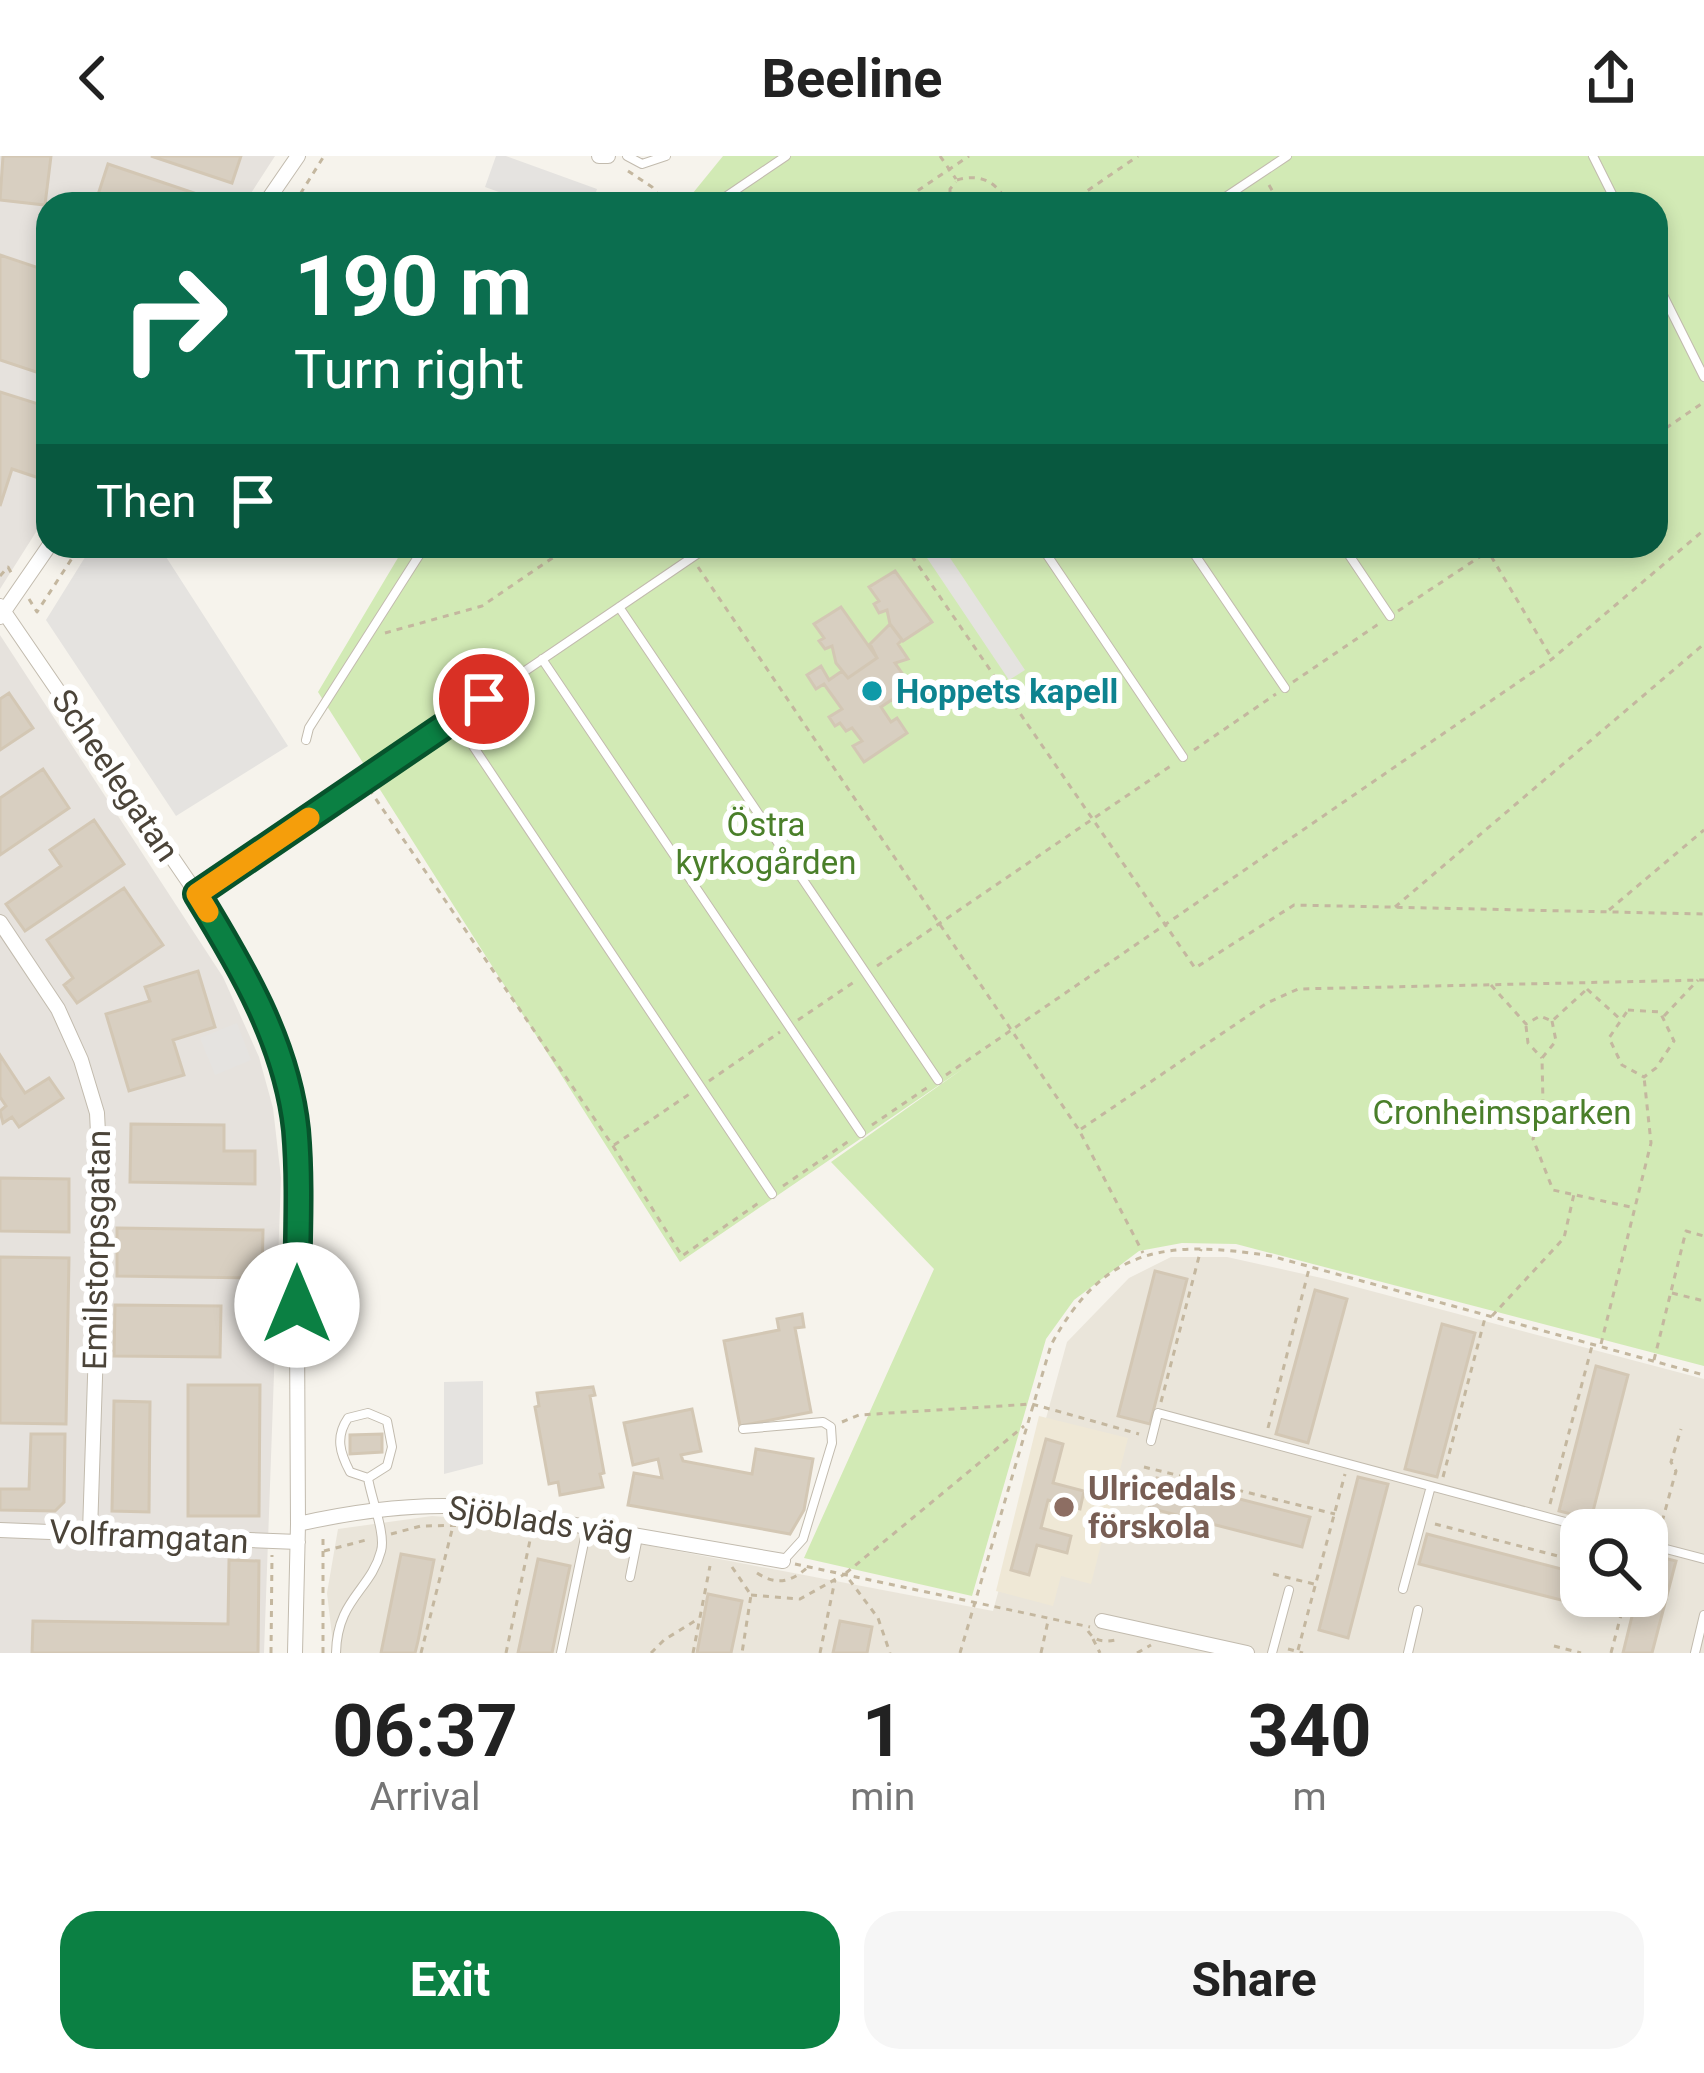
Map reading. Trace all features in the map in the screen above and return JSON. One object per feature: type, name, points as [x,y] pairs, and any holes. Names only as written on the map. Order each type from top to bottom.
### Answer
[{"type":"street","points":[[273,192],[298,156]]},
{"type":"street","points":[[2,612],[40,558]]},
{"type":"street","name":"Scheelegatan","points":[[2,612],[197,894],[259,1004],[280,1062],[296,1130],[295,1653]]},
{"type":"street","name":"Emilstorpsgatan","points":[[0,922],[58,1009],[81,1060],[97,1114],[101,1193],[90,1532]]},
{"type":"street","name":"Sjöblads väg","points":[[298,1524],[428,1504],[472,1507],[783,1562]]},
{"type":"street","name":"Volframgatan","points":[[0,1530],[298,1542]]},
{"type":"street","points":[[1102,1621],[1174,1643],[1247,1653]]},
{"type":"lane","points":[[627,156],[642,164],[666,156]]},
{"type":"lane","points":[[733,192],[786,156]]},
{"type":"lane","points":[[1233,192],[1287,156]]},
{"type":"lane","points":[[1593,156],[1611,192]]},
{"type":"lane","points":[[1668,305],[1704,376]]},
{"type":"lane","points":[[306,740],[309,728],[417,558]]},
{"type":"lane","points":[[197,894],[691,558]]},
{"type":"lane","points":[[1049,558],[1184,757]]},
{"type":"lane","points":[[1197,558],[1285,688]]},
{"type":"lane","points":[[1351,558],[1390,616]]},
{"type":"lane","points":[[619,607],[938,1080]]},
{"type":"lane","points":[[542,659],[861,1133]]},
{"type":"lane","points":[[454,719],[772,1194]]},
{"type":"lane","points":[[368,1413],[386,1421],[392,1447],[387,1466],[368,1478],[350,1472],[340,1454],[340,1430],[348,1418],[368,1413]]},
{"type":"lane","points":[[1151,1441],[1158,1413],[1560,1521]]},
{"type":"lane","points":[[743,1429],[824,1422],[830,1427],[832,1442],[803,1539],[783,1562]]},
{"type":"lane","points":[[336,1653],[347,1605],[381,1554],[383,1535],[368,1478]]},
{"type":"lane","points":[[1402,1589],[1435,1487]]},
{"type":"lane","points":[[561,1653],[587,1527]]},
{"type":"lane","points":[[630,1577],[638,1536]]},
{"type":"lane","points":[[1668,1549],[1704,1559]]},
{"type":"lane","points":[[1272,1653],[1289,1590]]},
{"type":"lane","points":[[1408,1653],[1418,1610]]},
{"type":"lane","points":[[1695,1653],[1704,1615]]},
{"type":"path","points":[[302,192],[324,156]]},
{"type":"path","points":[[604,156],[656,192]]},
{"type":"path","points":[[940,156],[957,180]]},
{"type":"path","points":[[915,192],[969,156]]},
{"type":"path","points":[[1086,192],[1138,156]]},
{"type":"path","points":[[1262,173],[1273,192]]},
{"type":"path","points":[[950,192],[957,180],[971,176],[983,178],[1001,192]]},
{"type":"path","points":[[1668,427],[1704,402]]},
{"type":"path","points":[[363,781],[682,1256],[1552,658],[1704,530]]},
{"type":"path","points":[[366,638],[482,606],[552,558]]},
{"type":"path","points":[[693,558],[1079,1130],[1143,1255]]},
{"type":"path","points":[[913,558],[1195,968],[1294,905],[1704,914]]},
{"type":"path","points":[[1492,558],[1552,658]]},
{"type":"path","points":[[1394,908],[1704,644]]},
{"type":"path","points":[[613,1147],[1093,819]]},
{"type":"path","points":[[1607,911],[1704,830]]},
{"type":"path","points":[[1079,1130],[1267,1003],[1298,989],[1701,980]]},
{"type":"path","points":[[1663,1018],[1701,980]]},
{"type":"path","points":[[1490,984],[1526,1024],[1528,1043],[1542,1058]]},
{"type":"path","points":[[1587,985],[1621,1020]]},
{"type":"path","points":[[1552,1021],[1587,985]]},
{"type":"path","points":[[1628,1010],[1660,1012],[1674,1041],[1645,1077],[1622,1065],[1609,1038],[1628,1010]]},
{"type":"path","points":[[1526,1024],[1540,1016],[1552,1021]]},
{"type":"path","points":[[1552,1021],[1556,1041],[1542,1058],[1543,1103],[1533,1139],[1553,1190],[1635,1208]]},
{"type":"path","points":[[1600,1348],[1651,1143],[1645,1077]]},
{"type":"path","points":[[1435,1487],[1488,1317],[1564,1238],[1574,1194]]},
{"type":"path","points":[[1653,1362],[1686,1231],[1704,1236]]},
{"type":"path","points":[[1158,1413],[1201,1247]]},
{"type":"path","points":[[960,1653],[1051,1346],[1065,1319],[1114,1271],[1143,1255],[1201,1247],[1271,1256],[1704,1375]]},
{"type":"path","points":[[1264,1442],[1310,1267]]},
{"type":"path","points":[[1671,1292],[1704,1301]]},
{"type":"path","points":[[1612,1298],[1624,1301]]},
{"type":"path","points":[[1546,1517],[1592,1346]]},
{"type":"path","points":[[830,1427],[859,1415],[1032,1404],[1136,1432],[1151,1441]]},
{"type":"path","points":[[751,1595],[800,1599],[845,1574],[1025,1425]]},
{"type":"path","points":[[1663,1509],[1676,1471],[1671,1462],[1681,1429]]},
{"type":"path","points":[[1298,1652],[1348,1464]]},
{"type":"path","points":[[1144,1467],[1335,1514]]},
{"type":"path","points":[[322,1518],[323,1653]]},
{"type":"path","points":[[1421,1520],[1560,1556]]},
{"type":"path","points":[[421,1653],[454,1524]]},
{"type":"path","points":[[324,1551],[421,1526],[485,1525]]},
{"type":"path","points":[[506,1653],[532,1528],[524,1527]]},
{"type":"path","points":[[271,1653],[272,1541]]},
{"type":"path","points":[[693,1653],[711,1562]]},
{"type":"path","points":[[742,1653],[751,1595],[732,1567],[779,1582],[794,1579],[808,1567],[974,1600],[1086,1629],[1102,1621]]},
{"type":"path","points":[[845,1574],[878,1618],[890,1653]]},
{"type":"path","points":[[820,1653],[835,1580]]},
{"type":"path","points":[[1611,1653],[1620,1617]]},
{"type":"path","points":[[651,1653],[700,1618]]},
{"type":"path","points":[[1041,1653],[1049,1619]]},
{"type":"path","points":[[1092,1638],[1100,1653]]},
{"type":"path","points":[[1137,1653],[1153,1645]]},
{"type":"path","points":[[1554,1646],[1581,1653]]},
{"type":"shaded area","points":[[0,156],[275,156],[252,192],[36,192],[36,532],[0,589]]},
{"type":"shaded area","points":[[496,156],[506,156],[597,189],[499,192],[485,187]]},
{"type":"shaded area","points":[[85,558],[167,558],[288,746],[176,816],[46,620]]},
{"type":"shaded area","points":[[927,558],[950,558],[1025,670],[1009,680]]},
{"type":"shaded area","points":[[0,635],[223,977],[259,1057],[273,1108],[281,1178],[264,1653],[0,1653]]},
{"type":"shaded area","points":[[237,1023],[251,1060],[215,1075],[200,1038]]},
{"type":"shaded area","points":[[1171,1257],[1227,1257],[1704,1379],[1704,1653],[334,1653],[327,1593],[338,1529],[432,1516],[525,1522],[993,1611],[1067,1342],[1129,1278]]},
{"type":"shaded area","points":[[483,1381],[483,1464],[444,1474],[444,1382]]},
{"type":"shaded area","name":"Ulricedals förskola","points":[[1039,1416],[1128,1438],[1091,1584],[1061,1576],[1053,1606],[996,1591]]},
{"type":"green space","name":"Östra kyrkogården","points":[[723,156],[1704,156],[1704,1366],[1236,1244],[1182,1243],[1139,1251],[1074,1300],[1046,1339],[972,1596],[804,1558],[934,1269],[831,1162],[964,1068],[680,1262],[318,692],[398,558],[1668,558],[1668,192],[694,192]]},
{"type":"building","points":[[3,156],[51,156],[47,192],[36,192],[36,204],[0,200]]},
{"type":"building","points":[[151,156],[241,156],[232,183]]},
{"type":"building","points":[[108,164],[191,192],[99,192]]},
{"type":"building","points":[[0,255],[36,267],[36,372],[0,360]]},
{"type":"building","points":[[0,392],[36,403],[36,477],[12,469],[0,506]]},
{"type":"building","points":[[895,571],[932,622],[903,641],[890,624],[887,610],[879,613],[874,604],[879,601],[869,587]]},
{"type":"building","points":[[841,607],[877,658],[848,678],[836,663],[832,646],[825,649],[819,641],[824,638],[814,624]]},
{"type":"building","name":"Hoppets kapell","points":[[890,624],[908,659],[895,663],[916,693],[898,705],[893,699],[881,707],[907,733],[864,762],[853,746],[862,741],[852,728],[846,731],[840,723],[835,726],[829,717],[842,709],[824,684],[816,689],[807,675],[821,666],[829,680],[842,671],[848,678],[877,658],[870,644]]},
{"type":"building","points":[[9,693],[33,728],[0,750],[0,699]]},
{"type":"building","points":[[43,769],[69,808],[0,855],[0,798]]},
{"type":"building","points":[[94,820],[124,864],[25,931],[6,904],[61,866],[50,850]]},
{"type":"building","points":[[124,888],[163,945],[77,1003],[64,985],[73,978],[47,940]]},
{"type":"building","points":[[198,971],[215,1027],[173,1040],[184,1075],[129,1091],[106,1014],[150,1001],[145,987]]},
{"type":"building","points":[[0,1055],[25,1093],[49,1078],[63,1098],[19,1127],[12,1117],[3,1123],[0,1111],[6,1106],[0,1097]]},
{"type":"building","points":[[131,1124],[224,1125],[224,1151],[255,1151],[255,1184],[130,1182]]},
{"type":"building","points":[[0,1178],[69,1179],[69,1232],[0,1231]]},
{"type":"building","points":[[117,1228],[263,1230],[262,1278],[117,1276]]},
{"type":"building","points":[[0,1257],[69,1258],[66,1424],[0,1423]]},
{"type":"building","points":[[1155,1271],[1187,1279],[1150,1424],[1118,1416]]},
{"type":"building","points":[[1315,1290],[1347,1299],[1308,1443],[1276,1434]]},
{"type":"building","points":[[115,1305],[221,1306],[220,1357],[114,1356]]},
{"type":"building","points":[[802,1314],[804,1327],[795,1328],[811,1412],[740,1426],[724,1341],[779,1330],[777,1319]]},
{"type":"building","points":[[1442,1324],[1475,1333],[1437,1477],[1405,1469]]},
{"type":"building","points":[[1596,1366],[1628,1375],[1594,1509],[1559,1511]]},
{"type":"building","points":[[188,1385],[260,1385],[259,1516],[188,1516]]},
{"type":"building","points":[[593,1387],[595,1395],[590,1396],[603,1487],[560,1495],[558,1482],[549,1484],[535,1407],[539,1406],[537,1393]]},
{"type":"building","points":[[114,1401],[150,1402],[149,1512],[112,1511]]},
{"type":"building","points":[[692,1409],[701,1451],[681,1455],[683,1461],[752,1474],[756,1449],[813,1459],[804,1510],[790,1534],[628,1505],[634,1473],[662,1478],[658,1459],[633,1465],[624,1423]]},
{"type":"building","points":[[31,1434],[65,1434],[64,1502],[55,1511],[0,1510],[0,1489],[29,1489]]},
{"type":"building","points":[[382,1434],[382,1452],[350,1454],[350,1435]]},
{"type":"building","points":[[1046,1439],[1063,1444],[1053,1483],[1084,1491],[1080,1509],[1048,1500],[1041,1528],[1071,1536],[1067,1553],[1037,1545],[1029,1575],[1011,1570]]},
{"type":"building","points":[[1358,1477],[1388,1484],[1348,1638],[1319,1630]]},
{"type":"building","points":[[1157,1478],[1310,1517],[1302,1547],[1149,1508]]},
{"type":"building","points":[[1427,1534],[1560,1569],[1560,1600],[1419,1564]]},
{"type":"building","points":[[401,1554],[434,1560],[418,1641],[415,1653],[381,1653]]},
{"type":"building","points":[[538,1559],[570,1566],[552,1653],[518,1653]]},
{"type":"building","points":[[1668,1559],[1676,1561],[1668,1592]]},
{"type":"building","points":[[229,1560],[259,1561],[258,1653],[32,1653],[33,1621],[228,1624]]},
{"type":"building","points":[[708,1594],[742,1601],[731,1653],[697,1653]]},
{"type":"building","points":[[1632,1617],[1661,1617],[1652,1653],[1623,1653]]},
{"type":"building","points":[[840,1621],[872,1627],[867,1653],[833,1653]]},
{"type":"slow traffic","points":[[208,912],[197,894],[309,818]]},
{"type":"place","name":"Hoppets kapell","points":[[872,691]]},
{"type":"place","name":"Ulricedals förskola","points":[[1064,1507]]},
{"type":"route","points":[[297,1305],[296,1130],[289,1094],[250,983],[197,894],[484,699]]},
{"type":"park label","name":"Cronheimsparken","points":[[1502,1112]]}]
